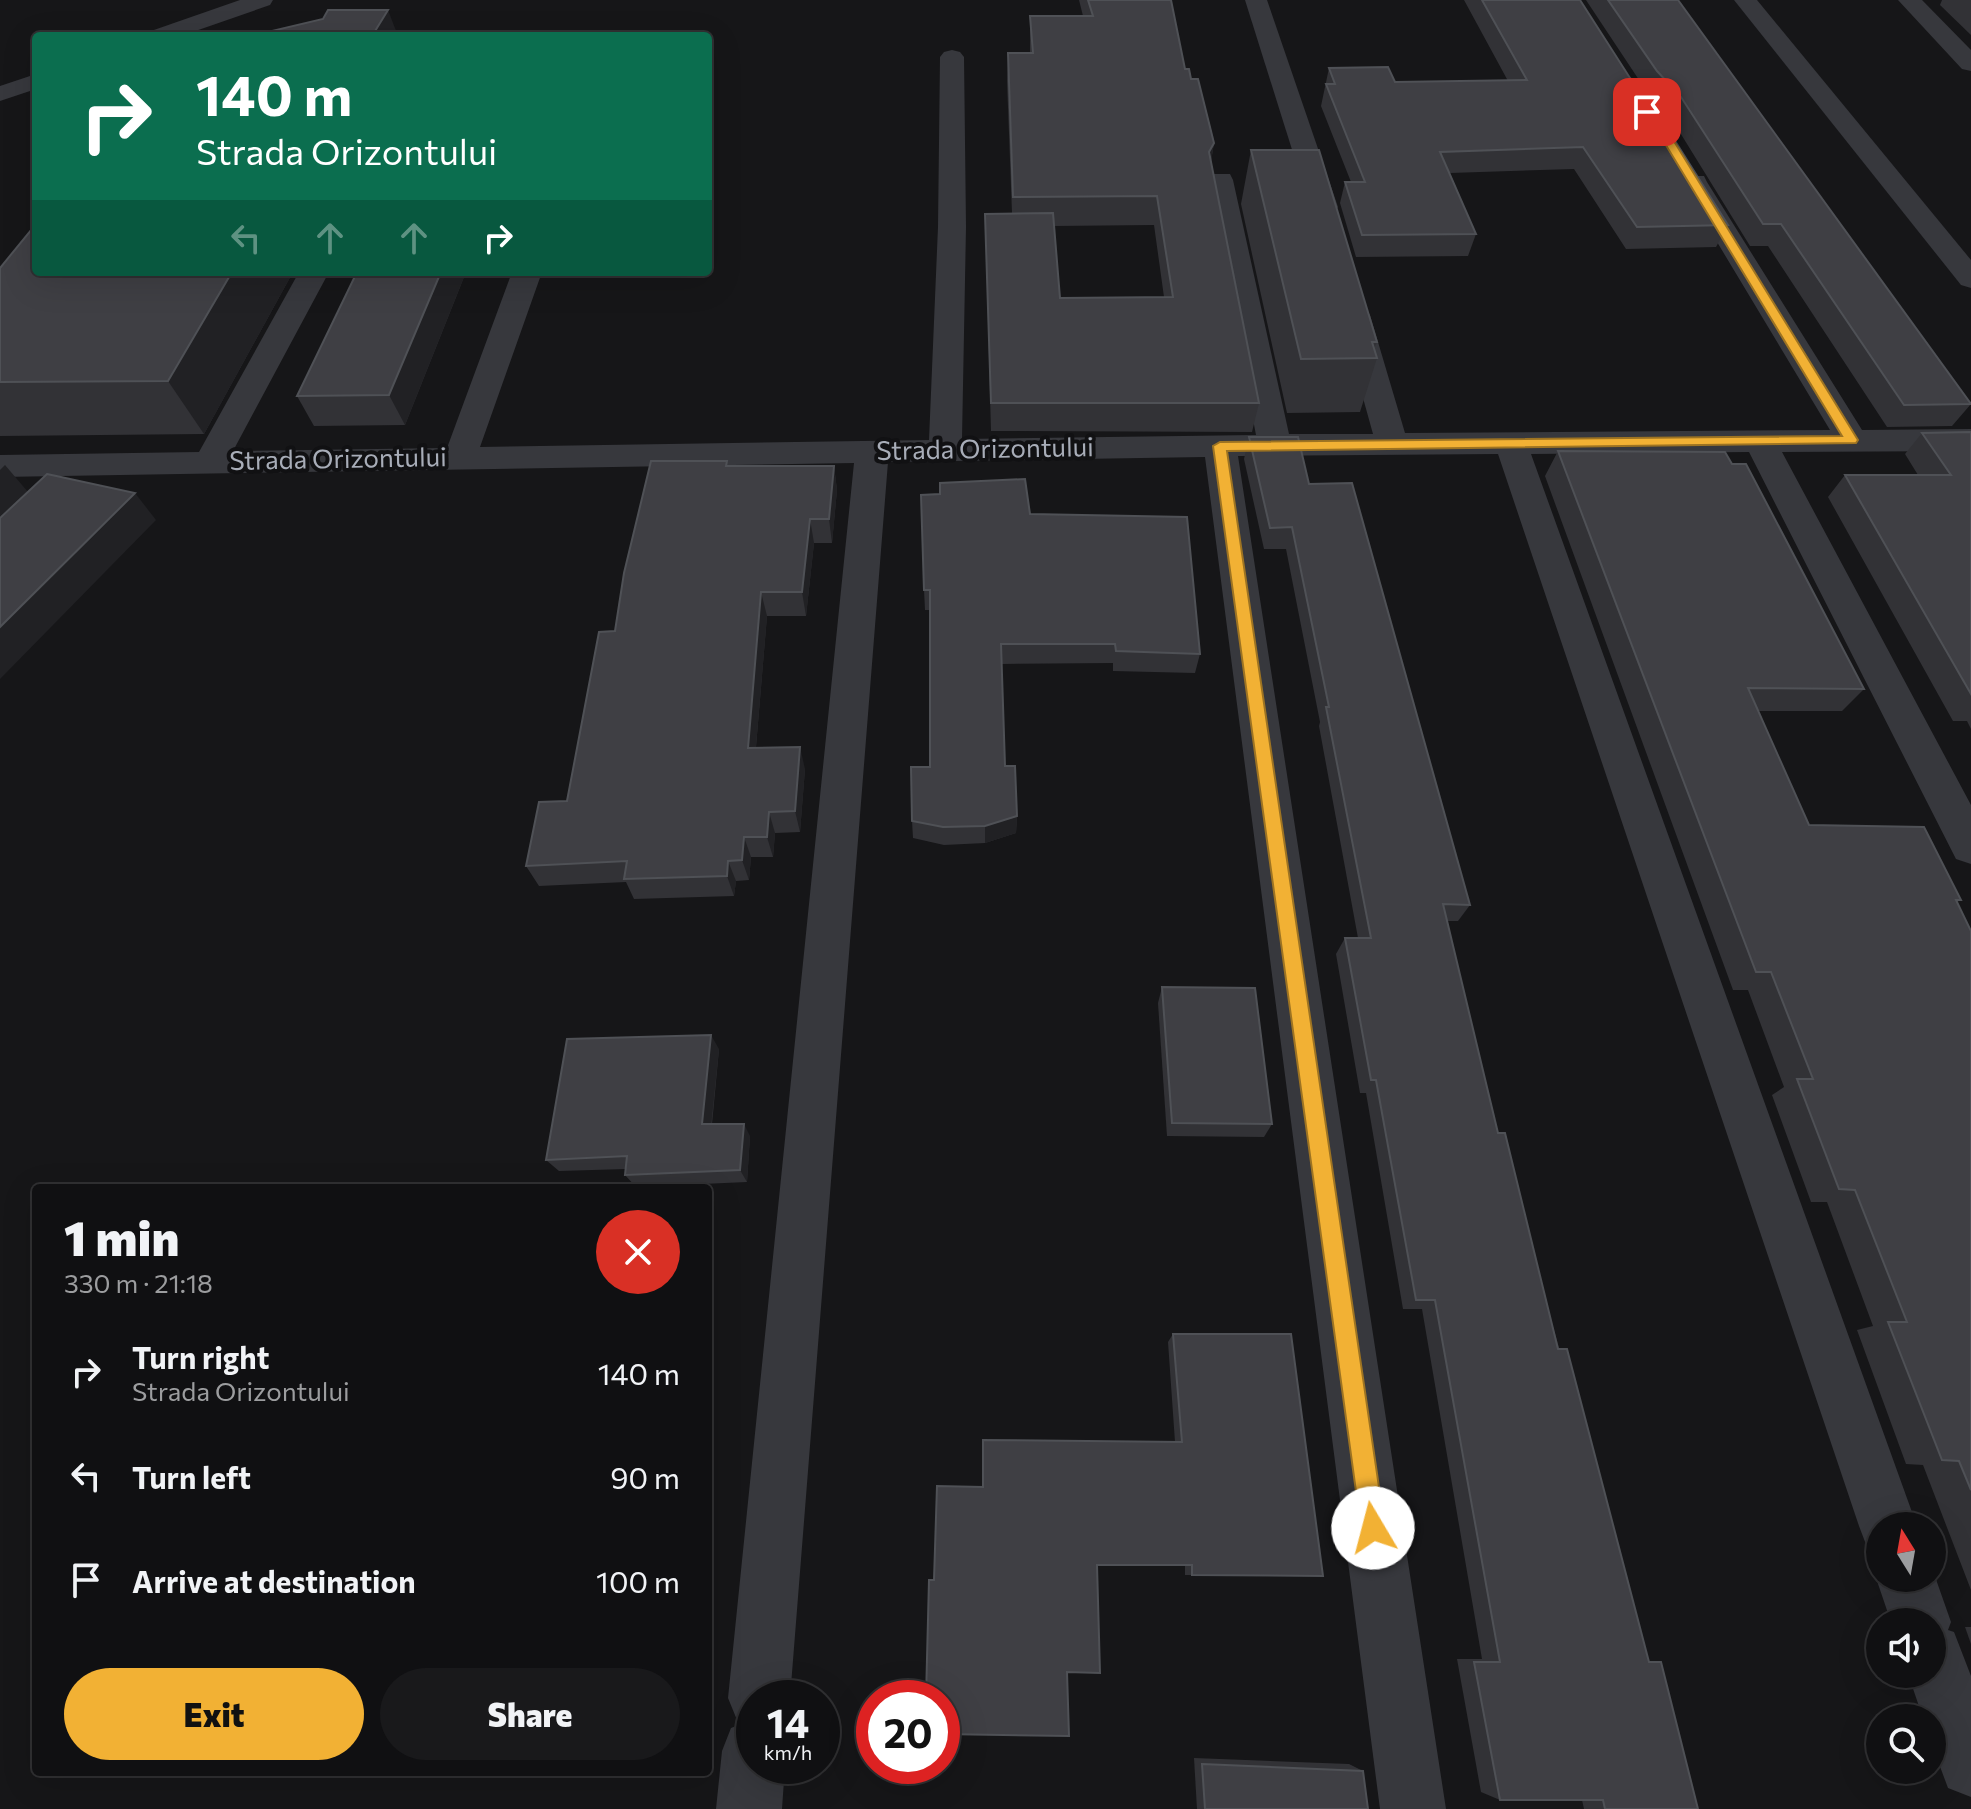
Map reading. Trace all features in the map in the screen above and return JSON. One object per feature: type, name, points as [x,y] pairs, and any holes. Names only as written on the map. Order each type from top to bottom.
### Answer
[{"type":"street","points":[[170,32],[262,0]]},
{"type":"street","points":[[1256,0],[1331,231]]},
{"type":"street","points":[[1745,0],[1971,279]]},
{"type":"street","points":[[1909,0],[1971,64]]},
{"type":"street","points":[[945,450],[952,227],[952,57]]},
{"type":"street","points":[[0,94],[32,82]]},
{"type":"street","points":[[1680,160],[1852,440]]},
{"type":"street","points":[[1220,180],[1275,445]]},
{"type":"street","points":[[211,461],[312,276]]},
{"type":"street","points":[[460,457],[526,276]]},
{"type":"street","points":[[1349,291],[1392,444]]},
{"type":"street","name":"Strada Orizontului","points":[[0,466],[1275,445],[1971,440]]},
{"type":"street","points":[[1760,441],[1971,846]]},
{"type":"street","points":[[1510,442],[1883,1512]]},
{"type":"street","points":[[1220,446],[1413,1809]]},
{"type":"street","points":[[761,1680],[872,451]]},
{"type":"street","points":[[52,493],[84,464]]},
{"type":"street","points":[[1944,1688],[1971,1765]]},
{"type":"street","points":[[749,1809],[751,1784]]},
{"type":"building","points":[[1088,0],[1171,0],[1185,69],[1189,69],[1191,79],[1198,79],[1214,143],[1209,152],[1259,403],[991,403],[985,214],[1053,213],[1060,298],[1173,297],[1157,196],[1013,197],[1008,53],[1033,53],[1030,16],[1093,16]]},
{"type":"building","points":[[1482,0],[1580,0],[1630,78],[1655,109],[1728,225],[1637,227],[1583,147],[1440,152],[1476,234],[1362,235],[1345,182],[1365,182],[1326,84],[1335,84],[1329,68],[1388,67],[1395,82],[1527,80]]},
{"type":"building","points":[[1608,0],[1678,0],[1971,404],[1904,405],[1781,224],[1763,224],[1681,97],[1657,71]]},
{"type":"building","points":[[328,10],[388,10],[374,32],[268,32],[323,19]]},
{"type":"building","points":[[1251,150],[1319,150],[1377,342],[1372,342],[1377,358],[1301,359]]},
{"type":"building","points":[[32,229],[32,276],[230,276],[168,381],[0,382],[0,268]]},
{"type":"building","points":[[355,276],[439,276],[389,395],[297,396]]},
{"type":"building","points":[[1971,432],[1971,694],[1845,475],[1951,475],[1922,433]]},
{"type":"building","points":[[1249,437],[1298,437],[1309,484],[1352,483],[1470,905],[1443,904],[1498,1133],[1505,1133],[1558,1349],[1567,1349],[1649,1662],[1661,1662],[1698,1809],[1605,1809],[1603,1800],[1500,1800],[1474,1662],[1500,1662],[1435,1300],[1416,1300],[1376,1080],[1371,1080],[1345,938],[1371,938],[1326,707],[1329,707],[1292,527],[1270,528]]},
{"type":"building","points":[[1558,451],[1725,452],[1732,464],[1746,464],[1864,689],[1748,688],[1809,825],[1924,827],[1961,900],[1956,900],[1971,931],[1971,1490],[1959,1461],[1942,1460],[1888,1322],[1907,1322],[1855,1190],[1839,1189],[1797,1079],[1813,1079],[1771,972],[1756,972]]},
{"type":"building","points":[[651,461],[727,461],[726,466],[834,466],[829,519],[810,519],[802,592],[761,592],[748,748],[800,747],[795,811],[769,812],[767,837],[744,837],[742,860],[728,861],[727,876],[624,879],[627,861],[526,866],[539,802],[567,801],[599,632],[615,631],[624,573]]},
{"type":"building","points":[[47,474],[135,493],[0,627],[0,518]]},
{"type":"building","points":[[1025,479],[1030,514],[1187,517],[1200,654],[1116,651],[1115,644],[1001,644],[1005,766],[1015,766],[1017,816],[985,826],[943,827],[912,821],[911,767],[930,767],[930,590],[924,590],[921,495],[940,494],[940,483]]},
{"type":"building","points":[[1162,987],[1255,988],[1272,1124],[1172,1123]]},
{"type":"building","points":[[711,1035],[702,1124],[744,1124],[740,1170],[625,1175],[627,1156],[546,1160],[567,1039]]},
{"type":"building","points":[[1173,1334],[1291,1334],[1323,1576],[1192,1575],[1192,1565],[1097,1565],[1100,1673],[1067,1672],[1069,1736],[960,1734],[960,1680],[926,1680],[929,1580],[934,1580],[937,1486],[983,1487],[983,1440],[1182,1442]]},
{"type":"building","points":[[1202,1764],[1363,1771],[1368,1809],[1205,1809]]},
{"type":"route","points":[[1373,1528],[1220,446],[1852,440],[1659,125],[1647,112]]}]
